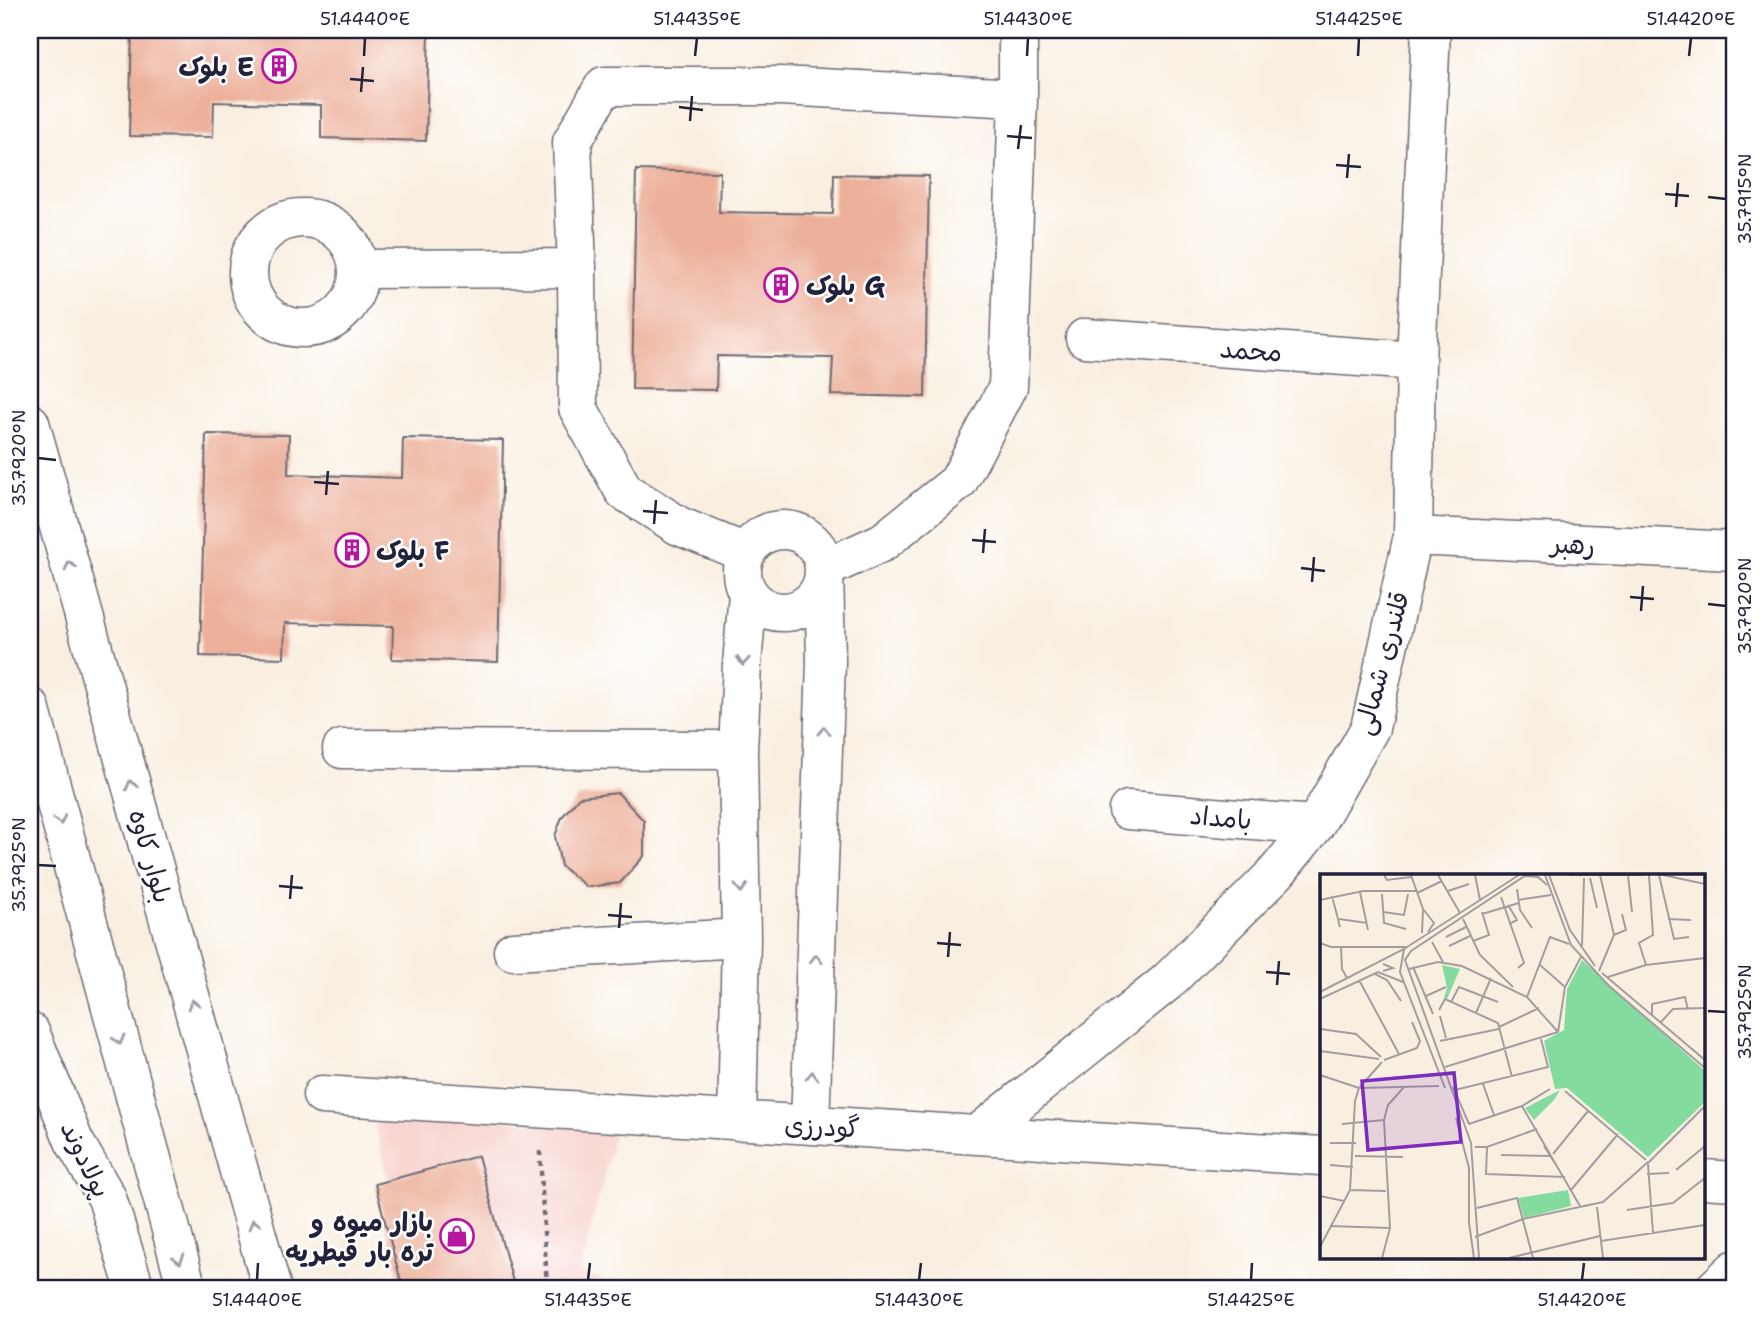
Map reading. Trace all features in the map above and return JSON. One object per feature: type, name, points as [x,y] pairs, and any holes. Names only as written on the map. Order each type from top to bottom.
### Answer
[{"type":"street","points":[[824,569],[883,542],[958,482],[1008,387],[1018,30]]},
{"type":"street","name":"قلندری شمالی","points":[[976,1136],[1167,982],[1276,873],[1315,825],[1370,728],[1413,536],[1416,361],[1431,30]]},
{"type":"street","points":[[746,553],[679,526],[624,491],[578,408],[577,268],[572,142],[604,86],[780,86],[1018,98]]},
{"type":"street","points":[[358,269],[577,268]]},
{"type":"street","name":"محمد","points":[[1085,338],[1416,361]]},
{"type":"street","name":"بلوار کاوه","points":[[30,423],[272,1289]]},
{"type":"street","points":[[810,1125],[827,662],[824,569],[815,544],[792,530],[765,534],[754,542],[746,553],[742,567],[748,593],[757,603],[783,612],[796,610],[817,594],[823,582],[824,569]]},
{"type":"street","name":"رهبر","points":[[1413,536],[1734,551]]},
{"type":"street","points":[[737,1121],[741,938],[738,750],[748,593]]},
{"type":"street","points":[[30,707],[187,1289]]},
{"type":"street","points":[[342,749],[738,750]]},
{"type":"street","name":"بامداد","points":[[1128,810],[1315,825]]},
{"type":"street","points":[[513,951],[741,938]]},
{"type":"street","name":"پولادوند","points":[[30,1032],[74,1141],[107,1198],[135,1289]]},
{"type":"street","name":"گودرزی","points":[[322,1095],[1320,1156]]},
{"type":"street","points":[[1704,1180],[1734,1181]]},
{"type":"street","points":[[1714,1289],[1734,1270]]},
{"type":"path","points":[[538,1108],[547,1289]]},
{"type":"shaded area","name":"بازار میوه و تره بار قیطریه","points":[[371,1109],[614,1130],[580,1272],[633,1289],[416,1289]]},
{"type":"building","name":"بلوک E","points":[[132,30],[429,30],[426,141],[321,138],[321,105],[214,102],[213,137],[129,136]]},
{"type":"building","name":"بلوک G","points":[[636,170],[720,172],[719,212],[833,214],[834,174],[929,176],[925,397],[831,395],[833,358],[717,356],[716,390],[632,389]]},
{"type":"building","name":"بلوک F","points":[[206,434],[289,435],[288,474],[402,478],[403,438],[503,440],[498,662],[392,659],[393,626],[285,623],[284,658],[200,656]]},
{"type":"building","points":[[618,793],[644,821],[644,856],[620,883],[587,887],[561,866],[555,836],[562,817],[579,797]]},
{"type":"building","points":[[478,1156],[515,1289],[403,1289],[375,1184]]},
{"type":"place","name":"بلوک E","points":[[279,66]]},
{"type":"place","name":"بلوک G","points":[[781,285]]},
{"type":"place","name":"بلوک F","points":[[352,550]]},
{"type":"place","name":"بازار میوه و تره بار قیطریه","points":[[457,1236]]}]
